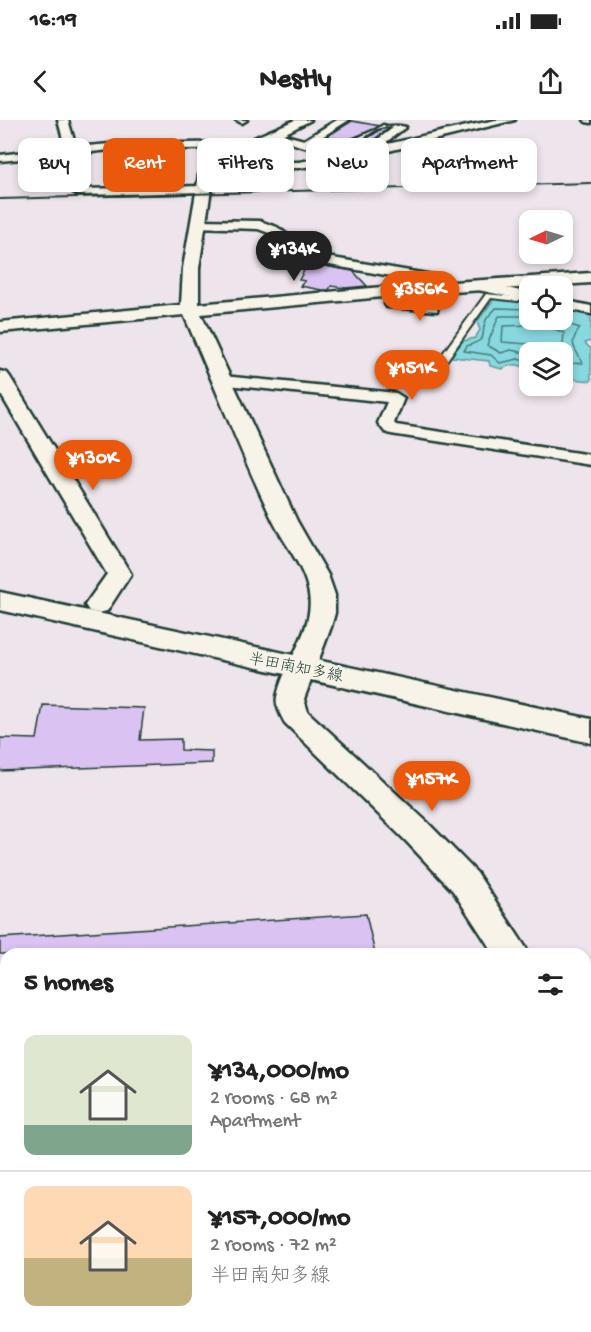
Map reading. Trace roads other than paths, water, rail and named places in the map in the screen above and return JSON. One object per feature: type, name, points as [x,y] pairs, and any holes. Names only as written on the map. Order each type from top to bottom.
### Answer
[{"type":"main road","name":"半田南知多線","points":[[0,588],[98,605],[260,643],[306,659],[591,731]]},
{"type":"main road","name":"半田南知多線","points":[[0,601],[252,658],[306,659],[591,716]]},
{"type":"street","points":[[63,120],[67,138]]},
{"type":"street","points":[[274,135],[304,144],[345,120]]},
{"type":"street","points":[[360,120],[377,123]]},
{"type":"street","points":[[294,165],[356,156],[432,136],[510,120]]},
{"type":"street","points":[[268,138],[298,121]]},
{"type":"street","points":[[355,138],[382,121],[402,127],[386,138]]},
{"type":"street","points":[[91,149],[197,147]]},
{"type":"street","points":[[0,158],[18,156]]},
{"type":"street","points":[[91,192],[197,189]]},
{"type":"street","points":[[202,192],[191,268],[190,309],[285,521],[316,575],[322,595],[322,613],[290,699],[295,716],[416,831],[465,882],[509,948]]},
{"type":"street","points":[[198,224],[260,225],[273,230],[311,258],[439,280],[441,287]]},
{"type":"street","points":[[0,327],[441,287],[591,278]]},
{"type":"street","points":[[474,285],[519,296]]},
{"type":"street","points":[[573,306],[591,310]]},
{"type":"street","points":[[0,377],[119,574],[98,605]]},
{"type":"street","points":[[223,381],[396,398],[386,423],[392,429],[591,460]]},
{"type":"lane","points":[[444,358],[489,296],[519,299]]},
{"type":"water","points":[[494,299],[519,302],[519,330],[573,330],[573,311],[591,314],[591,341],[585,343],[591,349],[591,381],[573,379],[573,342],[519,342],[519,365],[502,369],[490,366],[489,361],[451,357],[463,341],[475,338],[480,330],[477,322]]},
{"type":"railway","points":[[0,199],[591,183]]}]
